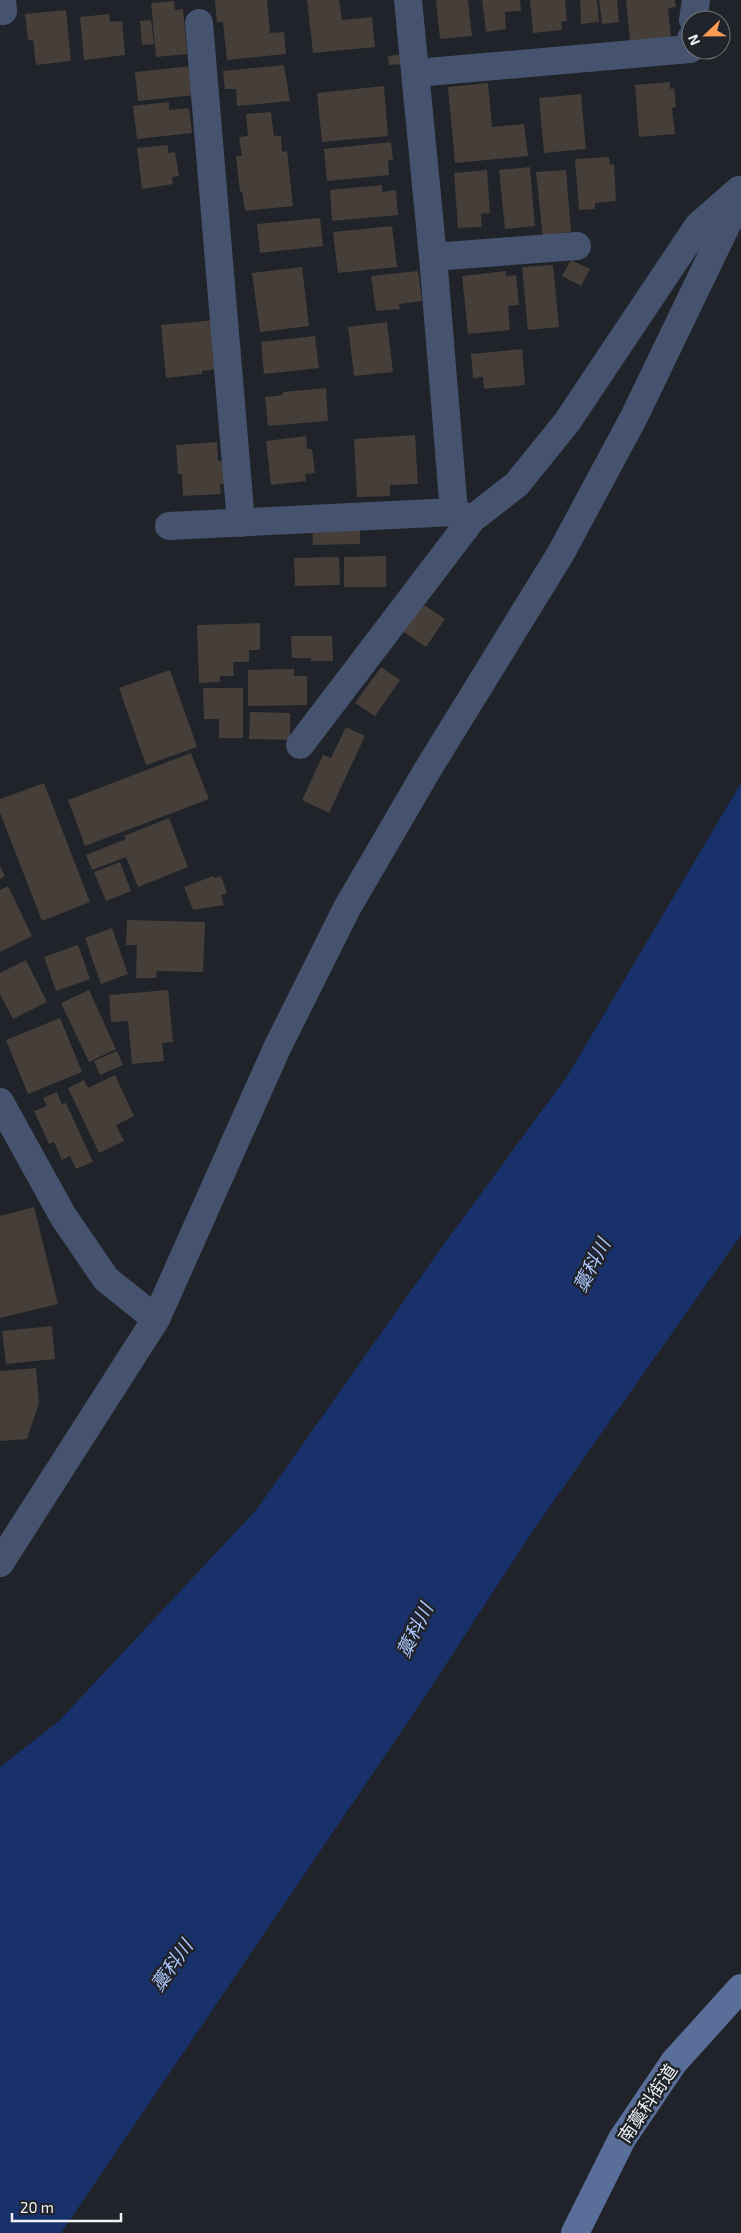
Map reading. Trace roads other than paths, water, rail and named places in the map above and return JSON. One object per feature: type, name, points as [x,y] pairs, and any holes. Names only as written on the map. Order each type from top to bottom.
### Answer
[{"type":"main road","name":"南藁科街道","points":[[576,2233],[622,2139],[674,2062],[741,1988]]},
{"type":"street","points":[[408,0],[433,257],[463,516]]},
{"type":"street","points":[[199,23],[241,523]]},
{"type":"street","points":[[416,73],[681,50]]},
{"type":"street","points":[[300,745],[463,516],[517,484],[556,436],[698,226],[741,188]]},
{"type":"street","points":[[0,1563],[156,1320],[276,1048],[347,908],[428,768],[561,553],[634,417],[741,195]]},
{"type":"street","points":[[433,257],[577,246]]},
{"type":"street","points":[[169,526],[463,516]]},
{"type":"street","points":[[0,1102],[62,1216],[106,1279],[156,1320]]},
{"type":"water","name":"藁科川","points":[[741,783],[741,1235],[534,1529],[424,1698],[61,2233],[0,2233],[0,1767],[59,1721],[257,1509],[439,1251],[568,1075]]}]
